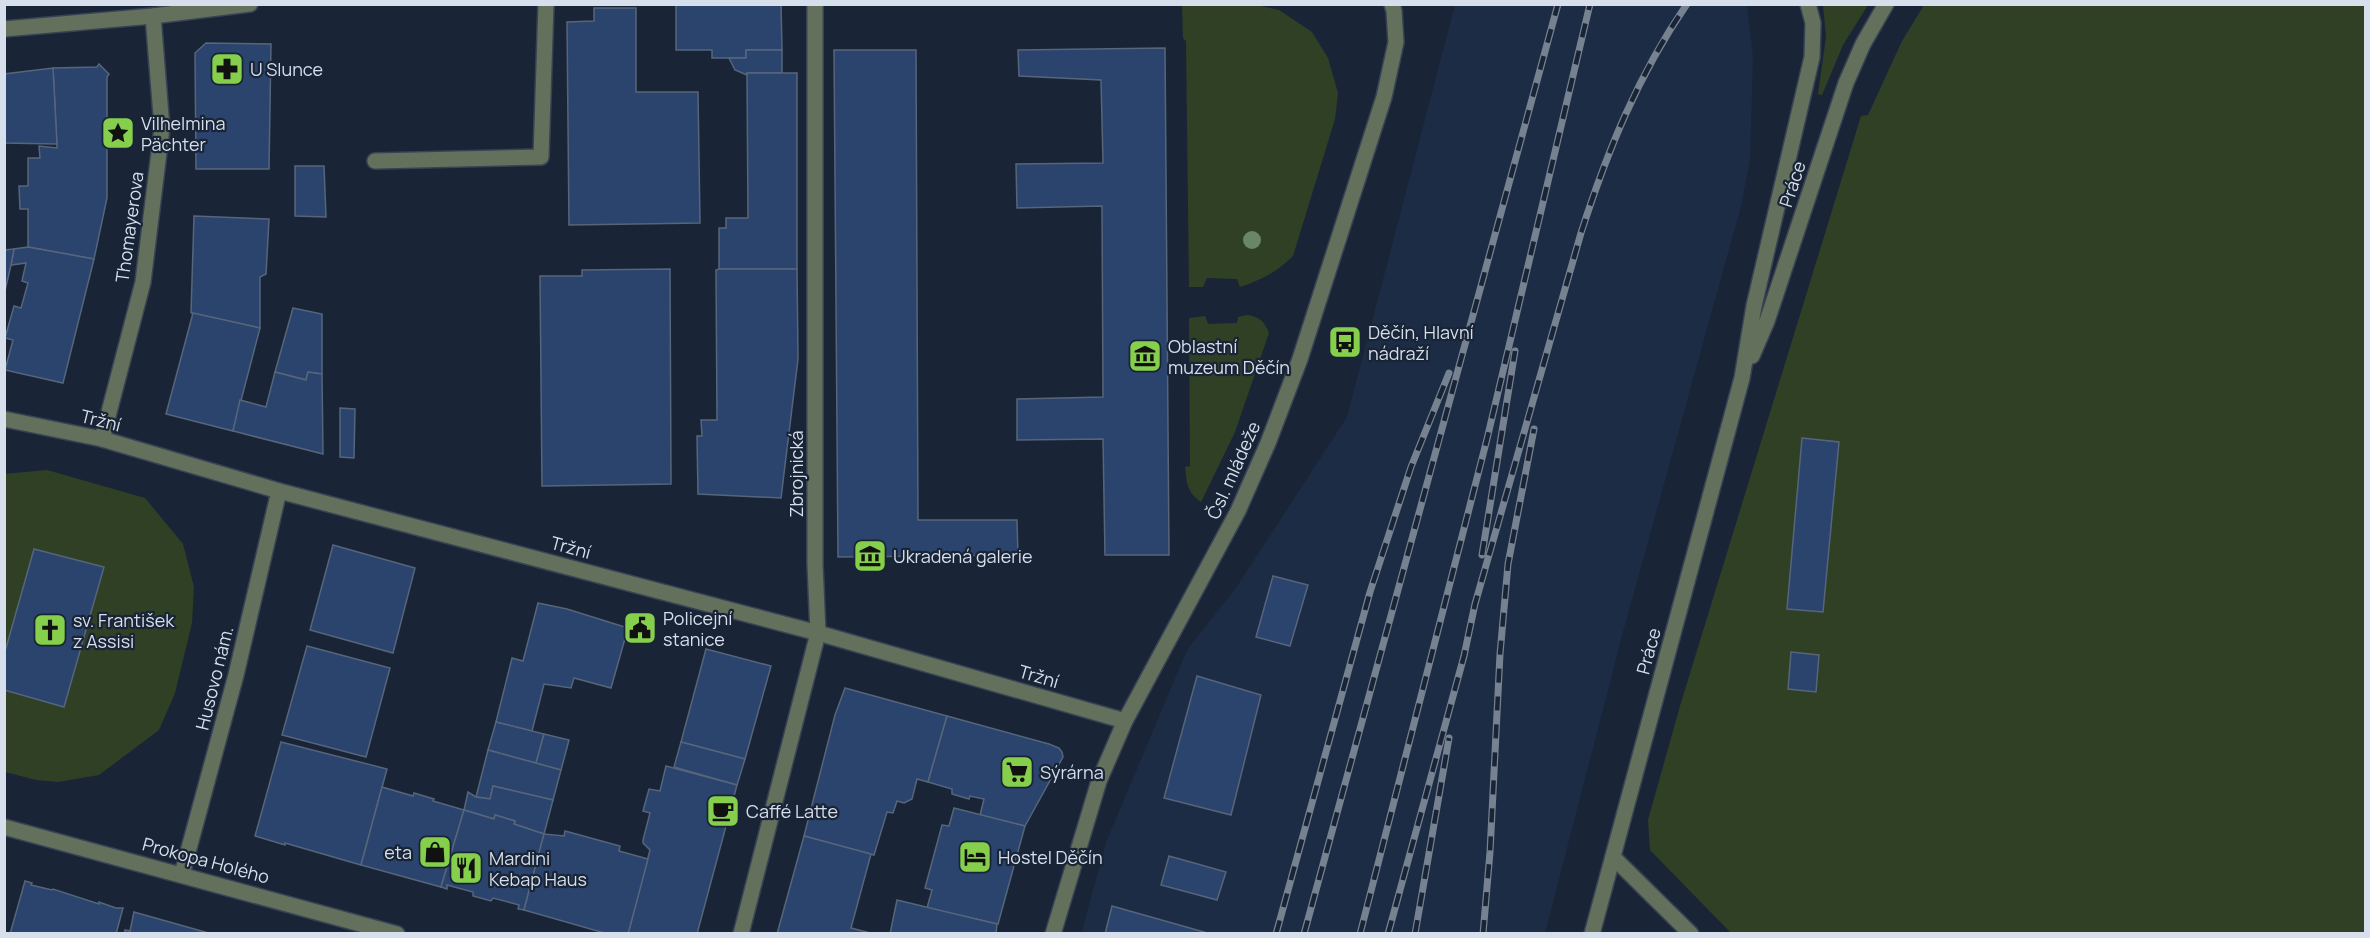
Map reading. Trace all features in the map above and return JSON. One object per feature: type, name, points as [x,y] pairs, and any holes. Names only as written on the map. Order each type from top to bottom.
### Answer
[{"type":"street","points":[[4,29],[153,16],[250,4]]},
{"type":"street","points":[[375,161],[541,157],[546,4]]},
{"type":"street","name":"Zbrojnická","points":[[741,933],[818,633],[815,564],[815,4]]},
{"type":"street","name":"Čsl. mládeže","points":[[1053,933],[1099,781],[1125,721],[1238,511],[1268,443],[1300,359],[1384,97],[1396,42],[1392,4]]},
{"type":"street","name":"Práce","points":[[1592,933],[1742,378],[1754,306],[1812,57],[1813,23],[1808,4]]},
{"type":"street","name":"Práce","points":[[1742,378],[1767,321],[1846,83],[1863,44],[1886,4]]},
{"type":"street","name":"Thomayerova","points":[[102,439],[142,282],[162,128],[153,16]]},
{"type":"street","name":"Tržní","points":[[4,419],[102,439],[279,491],[818,633],[1125,721]]},
{"type":"street","name":"Husovo nám.","points":[[182,873],[236,675],[279,491]]},
{"type":"street","name":"Prokopa Holého","points":[[4,826],[394,933]]},
{"type":"street","points":[[1613,856],[1691,933]]},
{"type":"shaded area","points":[[1455,5],[1747,5],[1753,57],[1750,159],[1741,206],[1623,632],[1545,933],[1081,934],[1107,840],[1187,650],[1236,588],[1347,417]]},
{"type":"green space","points":[[1182,5],[1256,5],[1279,10],[1312,32],[1328,58],[1338,93],[1335,119],[1293,256],[1268,275],[1240,287],[1237,279],[1207,278],[1203,287],[1189,287],[1186,41],[1183,38]]},
{"type":"green space","points":[[1823,5],[1868,5],[1843,45],[1822,95],[1818,94],[1826,37]]},
{"type":"green space","points":[[1924,5],[2365,5],[2365,933],[1731,933],[1650,850],[1648,820],[1680,706],[1861,116],[1868,115],[1902,41]]},
{"type":"green space","points":[[1247,315],[1261,320],[1269,333],[1235,432],[1201,502],[1188,487],[1185,467],[1190,466],[1189,318],[1205,316],[1208,324],[1237,323],[1238,317]]},
{"type":"green space","points":[[47,470],[145,498],[183,544],[194,587],[192,623],[175,693],[159,730],[99,775],[58,782],[36,780],[5,772],[4,474]]},
{"type":"building","points":[[676,4],[781,4],[782,50],[746,50],[746,58],[712,58],[712,50],[676,50]]},
{"type":"building","points":[[594,8],[636,8],[636,92],[698,92],[700,223],[569,225],[567,22],[594,21]]},
{"type":"building","points":[[206,43],[271,44],[269,169],[196,169],[195,53]]},
{"type":"building","points":[[1165,48],[1169,555],[1105,555],[1103,439],[1017,440],[1017,399],[1103,397],[1102,206],[1017,208],[1016,164],[1103,163],[1101,80],[1019,76],[1018,50]]},
{"type":"building","points":[[746,50],[782,50],[782,73],[747,73],[747,75],[735,70],[729,58],[746,58]]},
{"type":"building","points":[[834,50],[916,50],[918,520],[1017,520],[1018,555],[838,557]]},
{"type":"building","points":[[99,64],[109,74],[107,77],[107,198],[94,259],[28,247],[28,209],[20,209],[19,186],[28,186],[28,158],[40,158],[39,146],[57,148],[53,68],[97,67]]},
{"type":"building","points":[[53,68],[57,144],[4,143],[4,74]]},
{"type":"building","points":[[747,73],[797,73],[797,269],[719,269],[719,228],[726,228],[726,218],[748,218]]},
{"type":"building","points":[[295,166],[324,166],[326,217],[295,216]]},
{"type":"building","points":[[194,216],[269,219],[266,274],[260,277],[260,328],[191,313]]},
{"type":"building","points":[[28,247],[94,259],[63,383],[5,370],[13,340],[5,338],[14,306],[21,308],[28,283],[22,281],[26,263],[11,265],[14,249]]},
{"type":"building","points":[[14,249],[11,265],[4,295],[4,250]]},
{"type":"building","points":[[670,269],[671,484],[542,486],[540,276],[582,276],[582,270]]},
{"type":"building","points":[[797,269],[798,359],[781,498],[698,494],[697,436],[702,436],[701,420],[717,420],[716,270]]},
{"type":"building","points":[[293,308],[322,314],[322,374],[308,372],[306,380],[275,372]]},
{"type":"building","points":[[193,313],[260,328],[233,431],[166,414]]},
{"type":"building","points":[[275,372],[306,380],[308,372],[322,374],[323,454],[233,431],[240,400],[266,407]]},
{"type":"building","points":[[340,408],[355,409],[354,458],[340,457]]},
{"type":"building","points":[[1802,438],[1839,442],[1823,612],[1787,609]]},
{"type":"building","points":[[333,545],[415,568],[393,653],[310,630]]},
{"type":"building","name":"sv. František z Assisi","points":[[34,549],[104,567],[64,707],[4,690],[4,655]]},
{"type":"building","points":[[1273,576],[1308,585],[1290,646],[1256,637]]},
{"type":"building","points":[[538,603],[567,609],[628,628],[611,688],[574,678],[571,688],[544,684],[532,731],[496,722],[512,658],[523,661]]},
{"type":"building","points":[[307,646],[390,668],[366,757],[282,735]]},
{"type":"building","points":[[706,649],[771,666],[745,759],[681,742]]},
{"type":"building","points":[[1791,652],[1819,655],[1816,692],[1788,689]]},
{"type":"building","points":[[1197,676],[1261,695],[1231,815],[1164,798]]},
{"type":"building","points":[[845,688],[947,716],[928,782],[917,779],[912,799],[904,803],[897,801],[893,813],[887,812],[874,855],[804,836],[835,715]]},
{"type":"building","points":[[947,716],[1049,744],[1059,748],[1062,752],[1063,757],[1025,826],[980,815],[984,799],[970,796],[969,799],[952,794],[952,789],[928,782]]},
{"type":"building","points":[[496,722],[544,734],[536,763],[488,750]]},
{"type":"building","points":[[544,734],[569,740],[561,770],[536,763]]},
{"type":"building","points":[[281,742],[387,769],[361,865],[255,836]]},
{"type":"building","points":[[681,742],[745,759],[737,785],[674,767]]},
{"type":"building","points":[[488,750],[561,770],[553,800],[493,786],[490,799],[476,797]]},
{"type":"building","points":[[666,766],[737,785],[697,934],[628,934],[650,850],[643,840],[650,813],[643,811],[649,789],[660,791]]},
{"type":"building","points":[[493,786],[553,800],[544,834],[495,815],[494,819],[464,810],[468,792],[476,797],[490,799]]},
{"type":"building","points":[[382,787],[413,796],[414,793],[464,810],[441,887],[361,865]]},
{"type":"building","name":"Hostel Děčín","points":[[954,808],[1025,826],[998,924],[927,908],[932,890],[925,888],[942,825],[949,826]]},
{"type":"building","points":[[464,810],[494,819],[495,815],[515,821],[514,824],[544,834],[524,910],[518,909],[519,905],[493,898],[491,901],[473,896],[473,892],[447,885],[447,889],[441,887]]},
{"type":"building","points":[[565,831],[620,846],[619,851],[648,859],[628,934],[608,934],[524,910],[544,834],[564,836]]},
{"type":"building","points":[[804,836],[871,854],[851,928],[874,934],[777,934]]},
{"type":"building","points":[[1169,856],[1226,872],[1217,900],[1161,885]]},
{"type":"building","points":[[25,881],[32,883],[31,885],[53,889],[99,904],[99,902],[123,908],[116,934],[10,934]]},
{"type":"building","points":[[897,900],[997,924],[996,934],[890,934]]},
{"type":"building","points":[[1112,906],[1211,934],[1105,934]]},
{"type":"building","points":[[134,912],[212,934],[124,934],[125,930],[130,931]]},
{"type":"railway","points":[[1304,934],[1558,4]]},
{"type":"railway","points":[[1360,934],[1487,439],[1590,4]]},
{"type":"railway","points":[[1388,934],[1464,656],[1475,604],[1581,233],[1625,115],[1653,58],[1687,4]]},
{"type":"railway","points":[[1482,555],[1515,351]]},
{"type":"railway","points":[[1276,934],[1370,592],[1411,467],[1449,373]]},
{"type":"railway","points":[[1483,934],[1490,852],[1500,654],[1508,564],[1534,429]]},
{"type":"railway","points":[[1415,934],[1449,738]]},
{"type":"place","name":"U Slunce","points":[[227,69]]},
{"type":"place","name":"Vilhelmina Pächter","points":[[118,133]]},
{"type":"place","name":"Děčín, Hlavní nádraží","points":[[1345,342]]},
{"type":"place","name":"Oblastní muzeum Děčín","points":[[1145,356]]},
{"type":"place","name":"Ukradená galerie","points":[[870,556]]},
{"type":"place","name":"Policejní stanice","points":[[640,628]]},
{"type":"place","name":"sv. František z Assisi","points":[[50,630]]},
{"type":"place","name":"Sýrárna","points":[[1017,772]]},
{"type":"place","name":"Caffé Latte","points":[[723,811]]},
{"type":"place","name":"eta","points":[[435,852]]},
{"type":"place","name":"Hostel Děčín","points":[[975,857]]},
{"type":"place","name":"Mardini Kebap Haus","points":[[466,868]]}]
